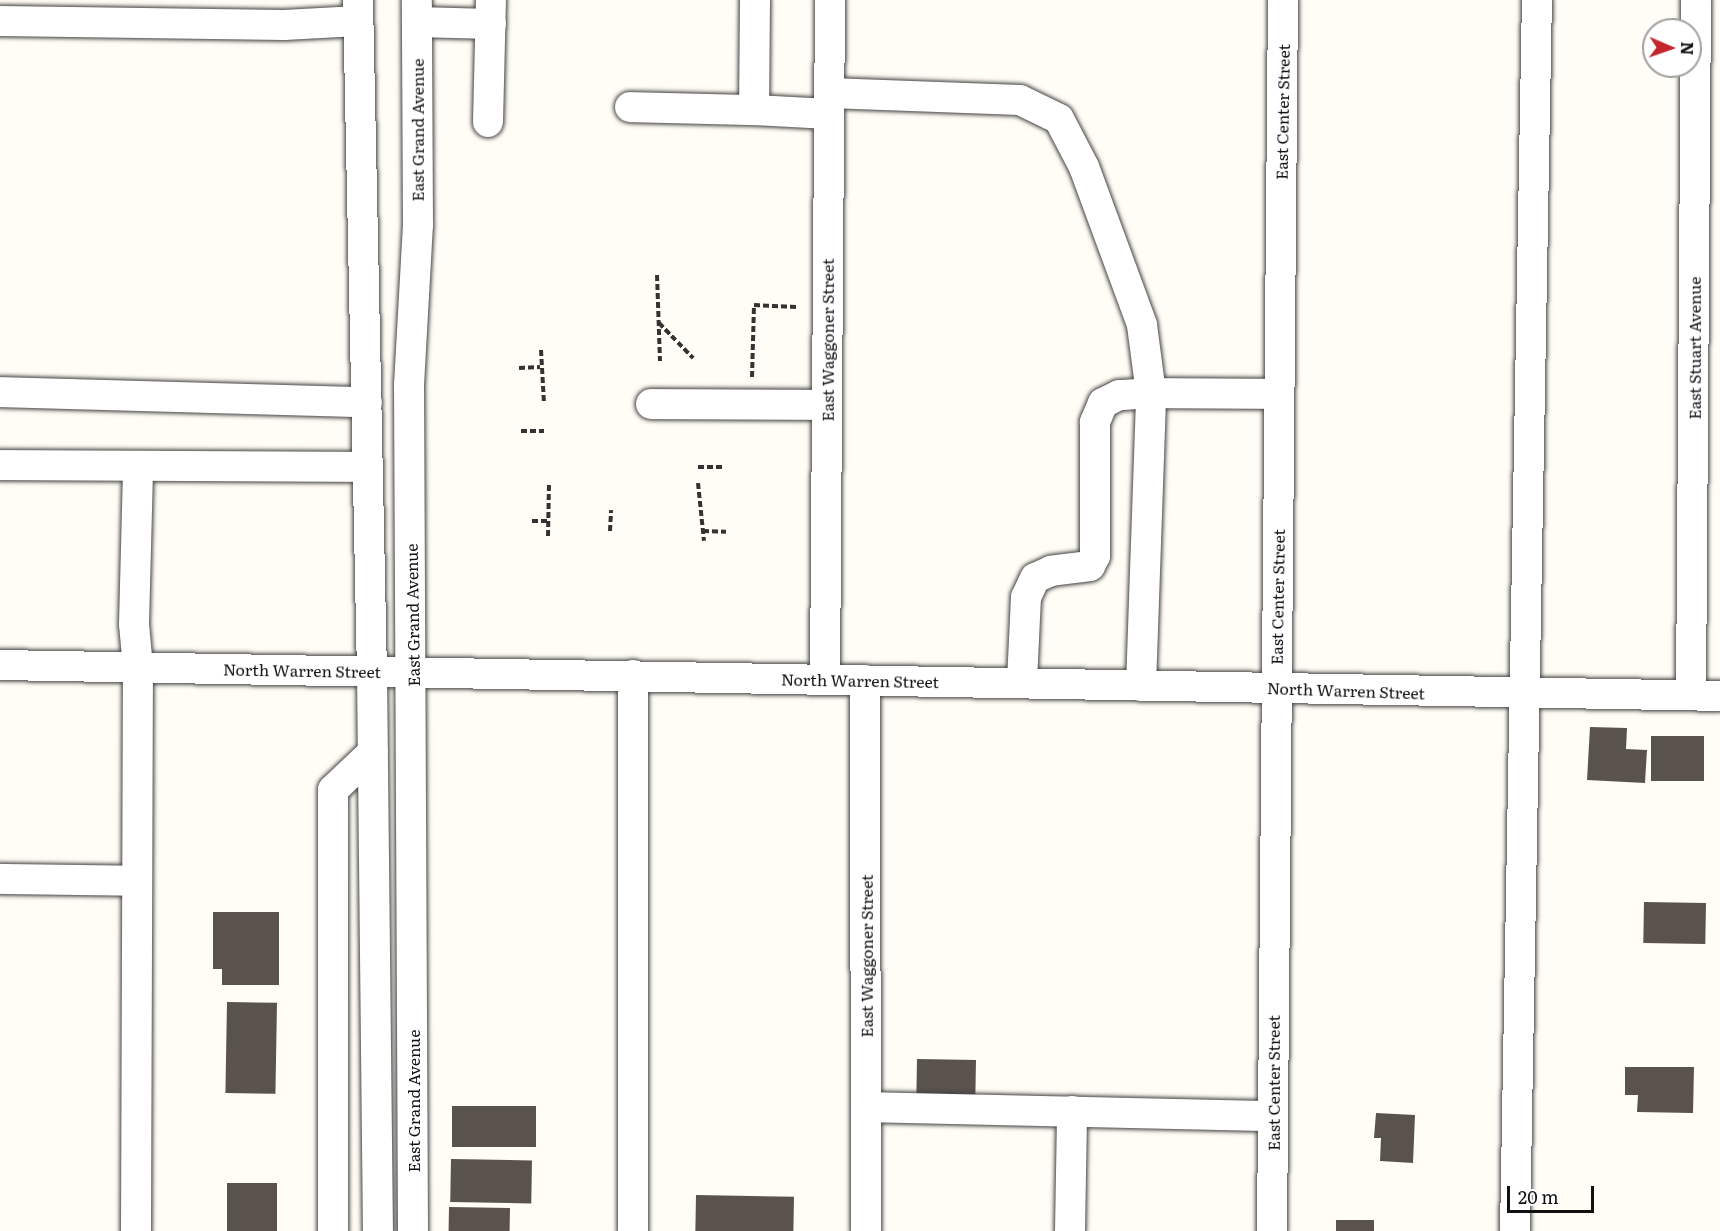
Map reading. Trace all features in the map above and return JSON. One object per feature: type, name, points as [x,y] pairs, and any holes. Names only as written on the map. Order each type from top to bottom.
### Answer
[{"type":"street","points":[[754,110],[755,0]]},
{"type":"street","name":"East Waggoner Street","points":[[825,679],[830,0]]},
{"type":"street","name":"East Center Street","points":[[1272,1231],[1283,0]]},
{"type":"street","points":[[1515,1231],[1522,695],[1537,0]]},
{"type":"street","name":"East Stuart Avenue","points":[[1696,0],[1706,696]]},
{"type":"street","points":[[0,21],[284,25],[358,11],[372,672],[378,1231]]},
{"type":"street","points":[[417,11],[491,12],[488,122]]},
{"type":"street","name":"East Grand Avenue","points":[[413,1231],[413,670],[409,385],[418,225],[417,11]]},
{"type":"street","points":[[630,107],[754,110],[829,104],[1020,100],[1059,119],[1084,167],[1142,325],[1151,393],[1141,686]]},
{"type":"street","points":[[0,392],[367,402]]},
{"type":"street","points":[[1022,683],[1026,597],[1035,578],[1051,571],[1090,566],[1095,556],[1095,422],[1103,403],[1119,395],[1151,393],[1279,394]]},
{"type":"street","points":[[651,404],[827,405]]},
{"type":"street","points":[[0,465],[368,467]]},
{"type":"street","points":[[133,466],[134,624],[138,668],[136,1231]]},
{"type":"street","name":"North Warren Street","points":[[0,665],[372,672],[413,670],[1522,695],[1706,696]]},
{"type":"street","points":[[633,675],[633,1231]]},
{"type":"street","name":"East Waggoner Street","points":[[865,680],[866,1231]]},
{"type":"street","points":[[333,1231],[333,790],[373,752]]},
{"type":"street","points":[[0,879],[137,881]]},
{"type":"street","points":[[866,1107],[1272,1116]]},
{"type":"street","points":[[1070,1231],[1072,1111]]},
{"type":"path","points":[[657,275],[660,360]]},
{"type":"path","points":[[752,387],[753,305],[806,307]]},
{"type":"path","points":[[659,323],[693,358]]},
{"type":"path","points":[[541,350],[540,367],[544,403]]},
{"type":"path","points":[[519,368],[540,367]]},
{"type":"path","points":[[521,431],[544,431]]},
{"type":"path","points":[[698,467],[724,467]]},
{"type":"path","points":[[548,536],[549,483]]},
{"type":"path","points":[[698,483],[704,542]]},
{"type":"path","points":[[610,531],[611,510]]},
{"type":"path","points":[[532,521],[548,521]]},
{"type":"path","points":[[703,531],[726,532]]},
{"type":"building","points":[[1590,727],[1627,728],[1626,749],[1647,750],[1645,783],[1587,780]]},
{"type":"building","points":[[1651,736],[1704,736],[1704,781],[1651,781]]},
{"type":"building","points":[[1644,902],[1706,903],[1705,944],[1643,943]]},
{"type":"building","points":[[213,912],[279,912],[279,985],[222,985],[222,969],[213,969]]},
{"type":"building","points":[[227,1002],[277,1003],[275,1094],[225,1093]]},
{"type":"building","points":[[917,1059],[976,1060],[975,1101],[916,1100]]},
{"type":"building","points":[[1625,1067],[1694,1067],[1693,1113],[1637,1112],[1638,1095],[1625,1095]]},
{"type":"building","points":[[452,1106],[536,1106],[536,1147],[452,1147]]},
{"type":"building","points":[[1376,1113],[1415,1115],[1413,1163],[1380,1161],[1381,1138],[1374,1138]]},
{"type":"building","points":[[451,1159],[532,1160],[531,1203],[450,1202]]},
{"type":"building","points":[[227,1183],[277,1183],[277,1231],[227,1231]]},
{"type":"building","points":[[696,1195],[794,1197],[793,1231],[695,1231]]},
{"type":"building","points":[[449,1207],[510,1208],[510,1231],[449,1231]]},
{"type":"building","points":[[1336,1220],[1374,1220],[1374,1231],[1336,1231]]}]
